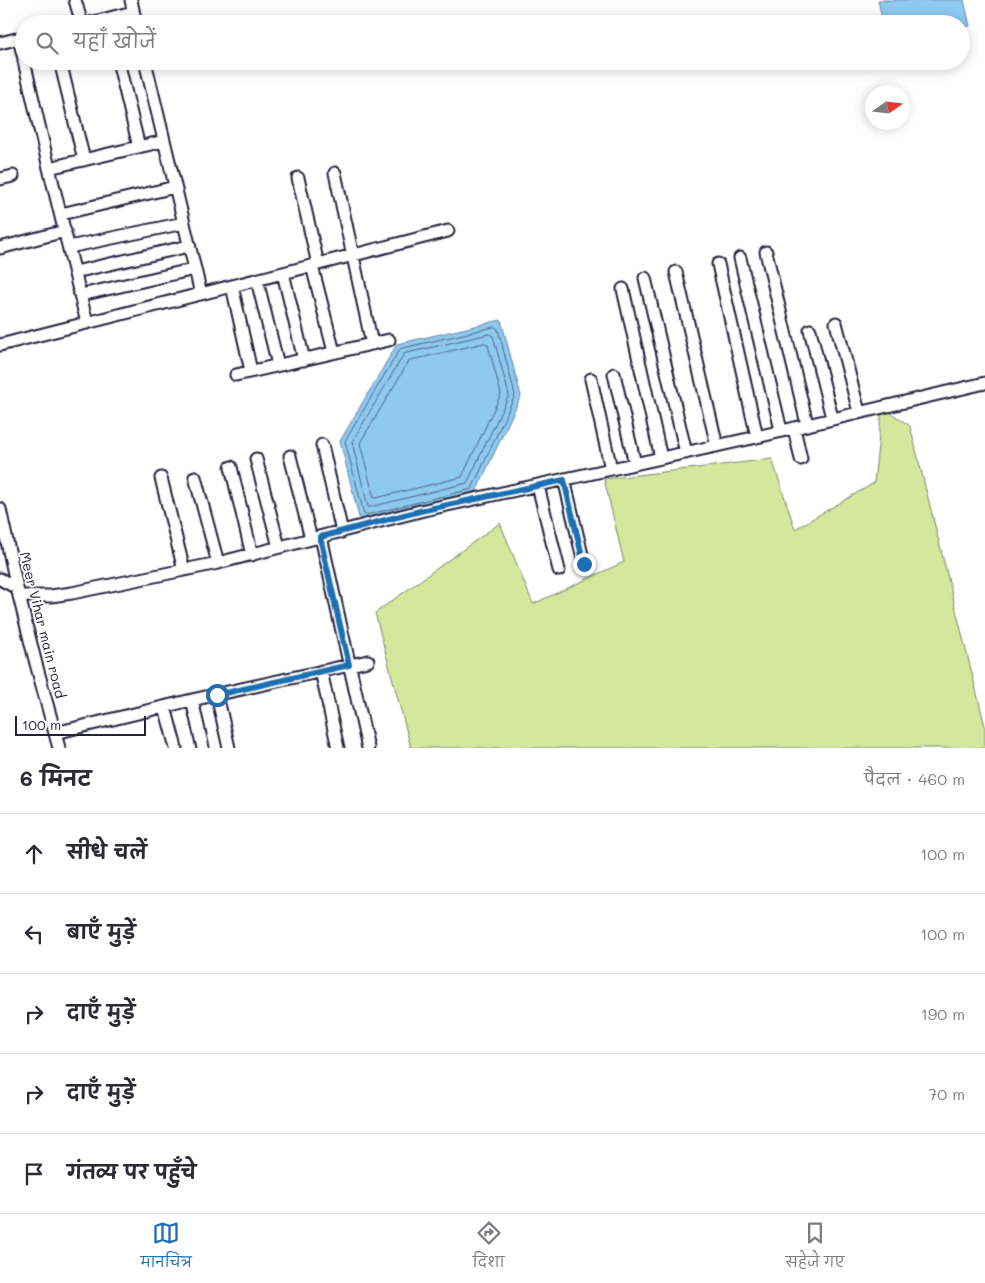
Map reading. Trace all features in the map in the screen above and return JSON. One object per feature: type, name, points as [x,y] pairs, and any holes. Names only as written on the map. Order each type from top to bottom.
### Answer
[{"type":"street","points":[[75,0],[79,15]]},
{"type":"street","points":[[130,0],[134,15]]},
{"type":"street","points":[[125,15],[133,12]]},
{"type":"street","points":[[0,43],[15,39]]},
{"type":"street","points":[[26,70],[88,323]]},
{"type":"street","points":[[62,70],[84,160]]},
{"type":"street","points":[[120,70],[139,147]]},
{"type":"street","points":[[147,70],[201,294]]},
{"type":"street","points":[[49,168],[164,141]]},
{"type":"street","points":[[335,173],[372,344]]},
{"type":"street","points":[[0,179],[14,176]]},
{"type":"street","points":[[298,178],[334,352]]},
{"type":"street","points":[[60,214],[175,187]]},
{"type":"street","points":[[69,247],[184,223]]},
{"type":"street","points":[[0,248],[65,231]]},
{"type":"street","points":[[0,345],[448,232]]},
{"type":"street","points":[[75,272],[190,246]]},
{"type":"street","points":[[766,252],[807,424]]},
{"type":"street","points":[[740,258],[781,430]]},
{"type":"street","points":[[718,264],[757,437]]},
{"type":"street","points":[[81,295],[195,269]]},
{"type":"street","points":[[676,272],[717,446]]},
{"type":"street","points":[[283,273],[304,360]]},
{"type":"street","points":[[646,278],[686,453]]},
{"type":"street","points":[[257,280],[278,365]]},
{"type":"street","points":[[232,286],[251,371]]},
{"type":"street","points":[[623,289],[662,458]]},
{"type":"street","points":[[836,323],[859,412]]},
{"type":"street","points":[[810,330],[832,418]]},
{"type":"street","points":[[236,375],[390,340]]},
{"type":"street","points":[[614,374],[635,464]]},
{"type":"street","points":[[591,379],[611,469]]},
{"type":"street","points":[[0,578],[18,592],[51,596],[72,593],[218,563],[428,509],[757,437],[985,383]]},
{"type":"street","points":[[794,428],[802,459]]},
{"type":"street","points":[[322,445],[342,532]]},
{"type":"street","points":[[290,456],[316,538],[349,665],[368,748]]},
{"type":"street","points":[[256,459],[279,547]]},
{"type":"street","points":[[231,467],[252,554]]},
{"type":"street","points":[[195,476],[218,563]]},
{"type":"street","points":[[161,478],[184,570]]},
{"type":"street","points":[[564,480],[584,564]]},
{"type":"street","points":[[538,486],[559,570]]},
{"type":"street","name":"Meer Vihar main road","points":[[0,509],[18,592],[59,748]]},
{"type":"street","points":[[55,733],[368,661]]},
{"type":"street","points":[[321,671],[338,748]]},
{"type":"street","points":[[217,695],[229,748]]},
{"type":"street","points":[[192,700],[203,748]]},
{"type":"street","points":[[165,707],[176,748]]},
{"type":"green space","points":[[882,407],[910,426],[985,726],[985,748],[411,748],[375,613],[500,523],[533,604],[624,562],[604,479],[772,459],[795,529],[874,483]]},
{"type":"water","points":[[878,0],[964,0],[967,15],[881,15]]},
{"type":"water","points":[[501,320],[521,396],[475,494],[360,521],[340,441],[397,344]]},
{"type":"route","points":[[217,695],[349,665],[334,592],[320,537],[420,511],[564,480],[584,564]]}]
